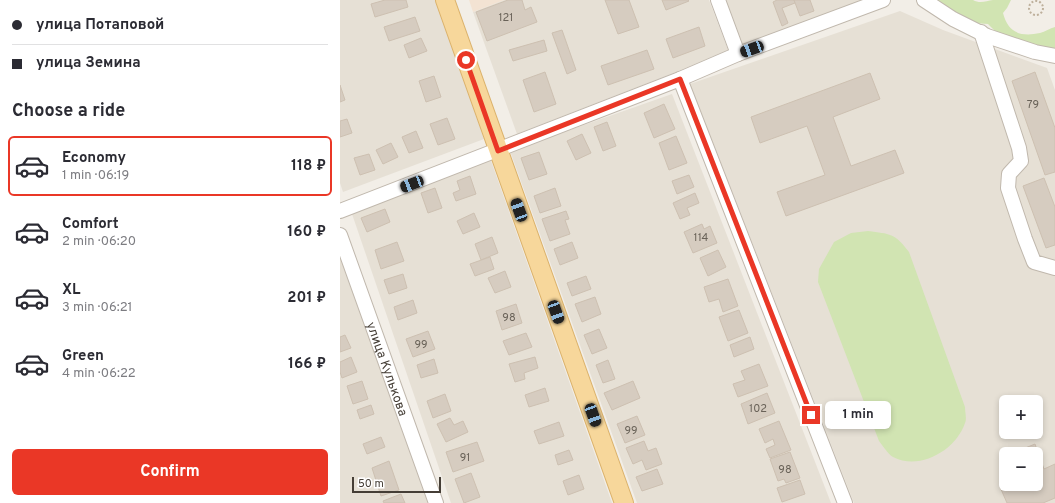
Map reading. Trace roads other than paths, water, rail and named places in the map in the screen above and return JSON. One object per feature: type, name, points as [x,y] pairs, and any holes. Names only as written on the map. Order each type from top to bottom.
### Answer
[{"type":"main road","points":[[445,0],[624,503]]},
{"type":"street","points":[[718,0],[738,54]]},
{"type":"street","points":[[340,211],[498,151],[680,79],[738,54],[883,0]]},
{"type":"street","points":[[924,0],[953,19],[981,32],[1035,52],[1055,56]]},
{"type":"street","points":[[981,32],[1019,148],[1021,161],[1009,174],[1008,188],[1034,262],[1055,268]]},
{"type":"street","points":[[680,79],[845,503]]},
{"type":"street","name":"улица Кулькова","points":[[340,235],[436,503]]}]
